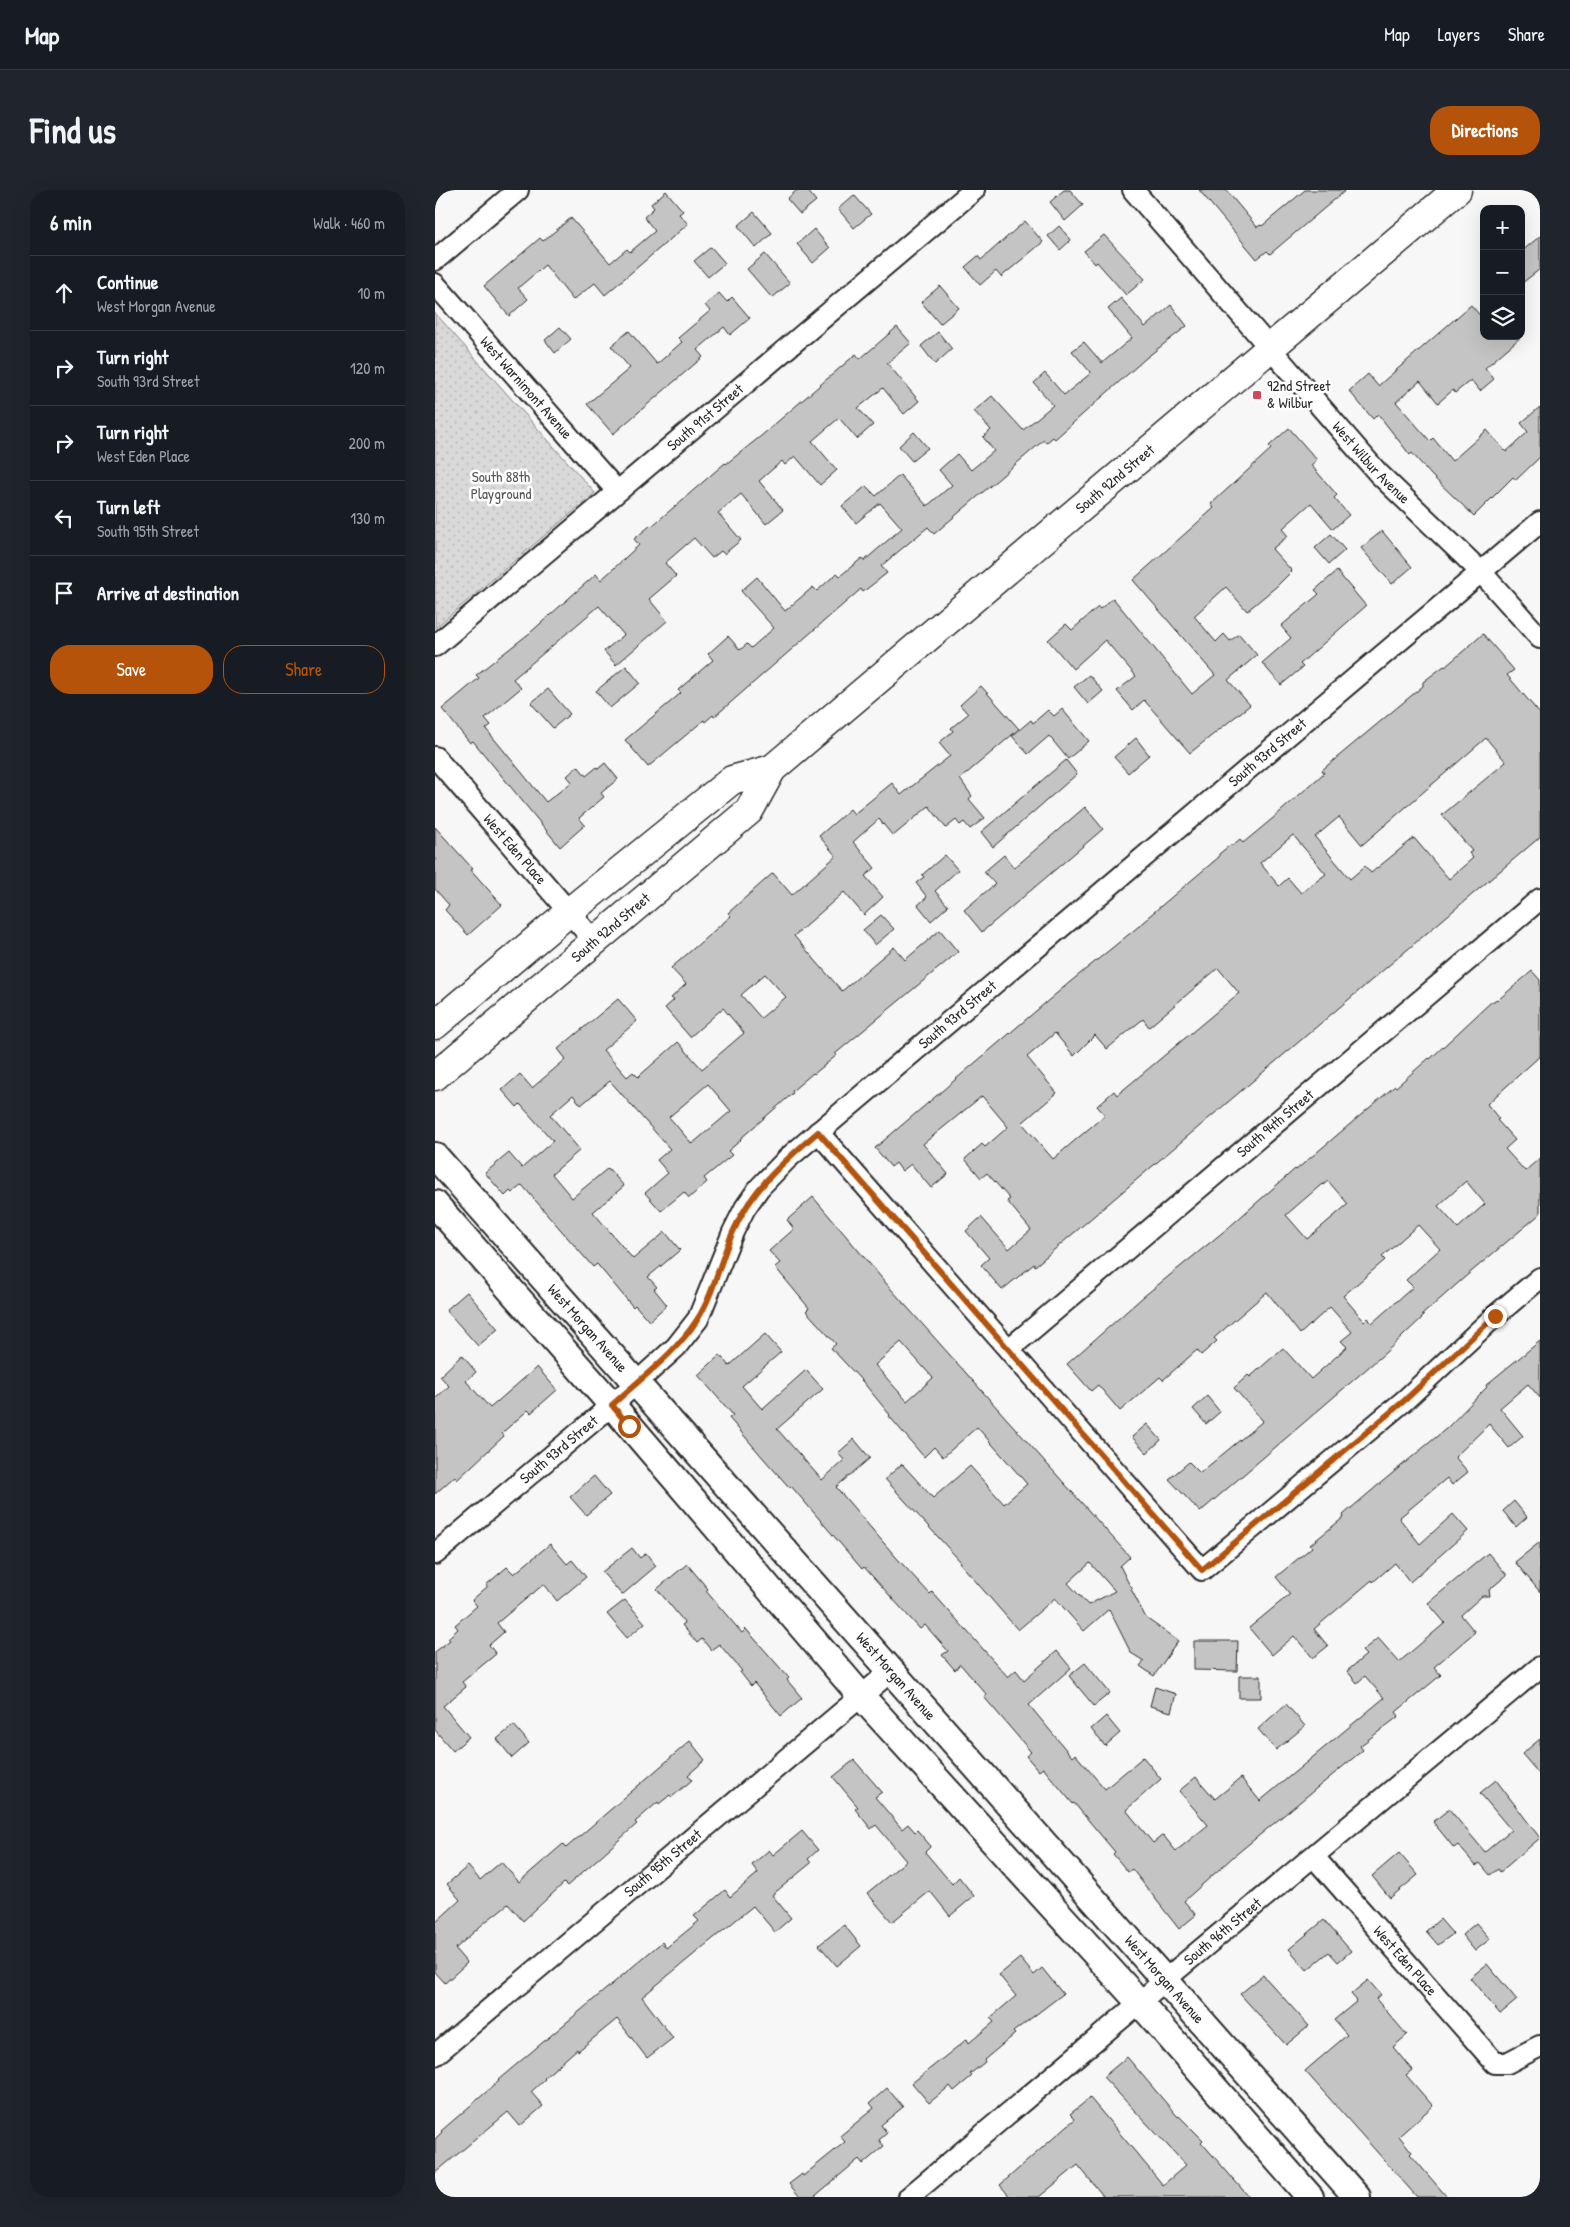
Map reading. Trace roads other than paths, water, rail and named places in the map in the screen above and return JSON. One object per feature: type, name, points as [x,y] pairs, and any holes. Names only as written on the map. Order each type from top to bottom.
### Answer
[{"type":"main road","name":"South 92nd Street","points":[[435,1076],[749,811],[772,769],[1457,190]]},
{"type":"main road","name":"South 92nd Street","points":[[435,1025],[569,912],[732,780],[772,769]]},
{"type":"street","points":[[435,260],[518,190]]},
{"type":"street","name":"South 91st Street","points":[[435,646],[974,190]]},
{"type":"street","name":"West Wilbur Avenue","points":[[1133,190],[1378,473],[1481,572],[1540,638]]},
{"type":"street","name":"West Warnimont Avenue","points":[[435,284],[617,491]]},
{"type":"street","name":"South 93rd Street","points":[[435,1554],[612,1405],[676,1347],[698,1318],[733,1232],[759,1188],[818,1132],[1540,522]]},
{"type":"street","name":"West Eden Place","points":[[435,757],[595,942]]},
{"type":"street","name":"South 94th Street","points":[[1009,1349],[1540,899]]},
{"type":"street","points":[[818,1132],[1202,1570],[1405,1400],[1495,1316],[1540,1278]]},
{"type":"street","name":"West Morgan Avenue","points":[[435,1156],[1357,2197]]},
{"type":"street","points":[[435,1204],[612,1405],[861,1696],[1139,2003],[1309,2197]]},
{"type":"street","points":[[461,1234],[486,1212]]},
{"type":"street","name":"South 96th Street","points":[[909,2197],[1164,1980],[1540,1667]]},
{"type":"street","name":"South 95th Street","points":[[435,2055],[891,1671]]},
{"type":"street","name":"West Eden Place","points":[[1314,1857],[1495,2063],[1507,2063],[1540,2046]]},
{"type":"street","points":[[1065,1921],[1091,1898]]},
{"type":"street","points":[[1223,2099],[1248,2075]]},
{"type":"place","name":"92nd Street & Wilbur","points":[[1257,395]]},
{"type":"park label","name":"South 88th Playground","points":[[501,486]]}]
